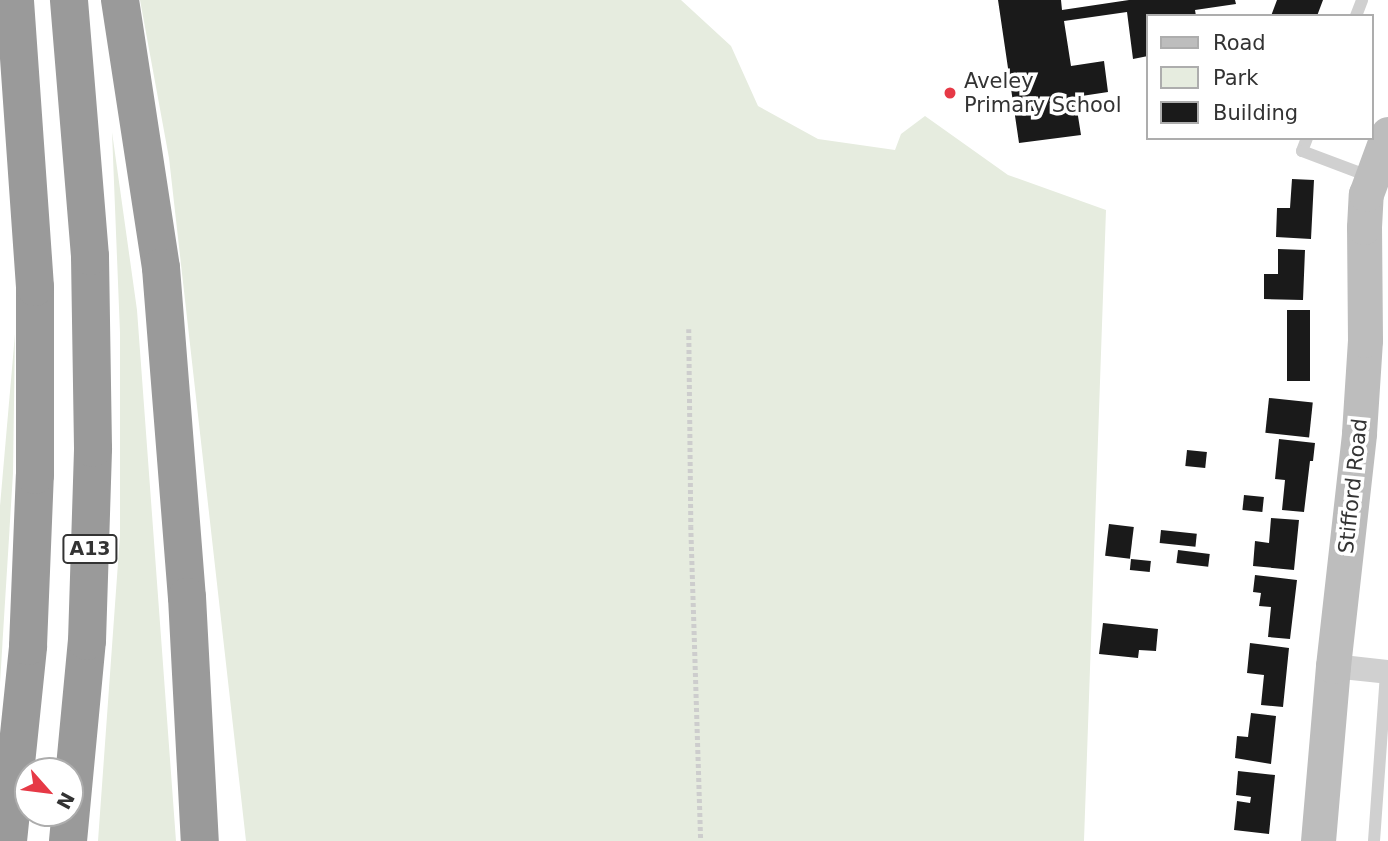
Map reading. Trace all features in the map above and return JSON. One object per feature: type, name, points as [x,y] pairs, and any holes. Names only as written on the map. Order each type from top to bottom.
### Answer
[{"type":"highway","name":"A13","points":[[8,841],[28,646],[35,475],[35,287],[15,0]]},
{"type":"highway","name":"A13","points":[[68,841],[86,641],[93,448],[89,228],[69,0]]},
{"type":"highway","points":[[120,0],[161,268],[196,743],[200,841]]},
{"type":"highway","points":[[196,743],[213,841]]},
{"type":"street","name":"Stifford Road","points":[[1318,841],[1333,666],[1359,433],[1365,340],[1364,227],[1371,177],[1388,134]]},
{"type":"street","points":[[1333,666],[1387,672]]},
{"type":"lane","points":[[1306,140],[1302,151],[1371,177]]},
{"type":"lane","points":[[1374,841],[1383,782],[1387,672]]},
{"type":"path","points":[[689,329],[691,526],[701,841]]},
{"type":"green space","points":[[140,0],[681,0],[731,46],[758,106],[818,139],[895,150],[901,134],[925,116],[1008,175],[1106,210],[1084,841],[246,841],[169,158]]},
{"type":"green space","points":[[112,132],[137,310],[176,841],[98,841],[120,535],[120,333]]},
{"type":"green space","points":[[15,334],[13,473],[0,683],[0,506]]},
{"type":"building","points":[[998,0],[1061,0],[1062,10],[1129,0],[1235,0],[1236,4],[1195,10],[1196,14],[1146,14],[1146,56],[1133,59],[1127,12],[1064,21],[1071,66],[1104,61],[1108,92],[1075,97],[1081,135],[1019,143]]},
{"type":"building","points":[[1277,0],[1323,0],[1318,14],[1272,14]]},
{"type":"building","points":[[1292,179],[1314,180],[1311,239],[1276,237],[1277,208],[1290,208]]},
{"type":"building","points":[[1278,249],[1305,250],[1303,300],[1264,299],[1264,274],[1278,274]]},
{"type":"building","points":[[1287,310],[1310,310],[1310,381],[1287,381]]},
{"type":"building","points":[[1269,398],[1313,403],[1309,437],[1265,433]]},
{"type":"building","points":[[1279,439],[1315,443],[1313,461],[1310,461],[1304,512],[1282,510],[1285,480],[1275,479]]},
{"type":"building","points":[[1187,450],[1207,452],[1205,468],[1185,466]]},
{"type":"building","points":[[1244,495],[1264,497],[1262,512],[1242,510]]},
{"type":"building","points":[[1271,518],[1299,520],[1294,570],[1253,566],[1255,541],[1269,543]]},
{"type":"building","points":[[1109,524],[1134,527],[1130,559],[1105,556]]},
{"type":"building","points":[[1161,530],[1197,534],[1195,547],[1160,543]]},
{"type":"building","points":[[1178,550],[1210,554],[1208,567],[1176,563]]},
{"type":"building","points":[[1131,559],[1151,561],[1150,572],[1130,570]]},
{"type":"building","points":[[1255,575],[1297,580],[1290,639],[1268,637],[1271,607],[1259,606],[1261,593],[1253,592]]},
{"type":"building","points":[[1103,623],[1158,629],[1156,651],[1139,650],[1138,658],[1099,654]]},
{"type":"building","points":[[1250,643],[1289,648],[1283,707],[1261,705],[1264,675],[1247,673]]},
{"type":"building","points":[[1251,713],[1276,716],[1271,764],[1235,758],[1237,736],[1248,737]]},
{"type":"building","points":[[1238,771],[1275,775],[1269,834],[1234,830],[1237,801],[1250,803],[1251,797],[1236,795]]},
{"type":"place","name":"Aveley Primary School","points":[[950,93]]}]
